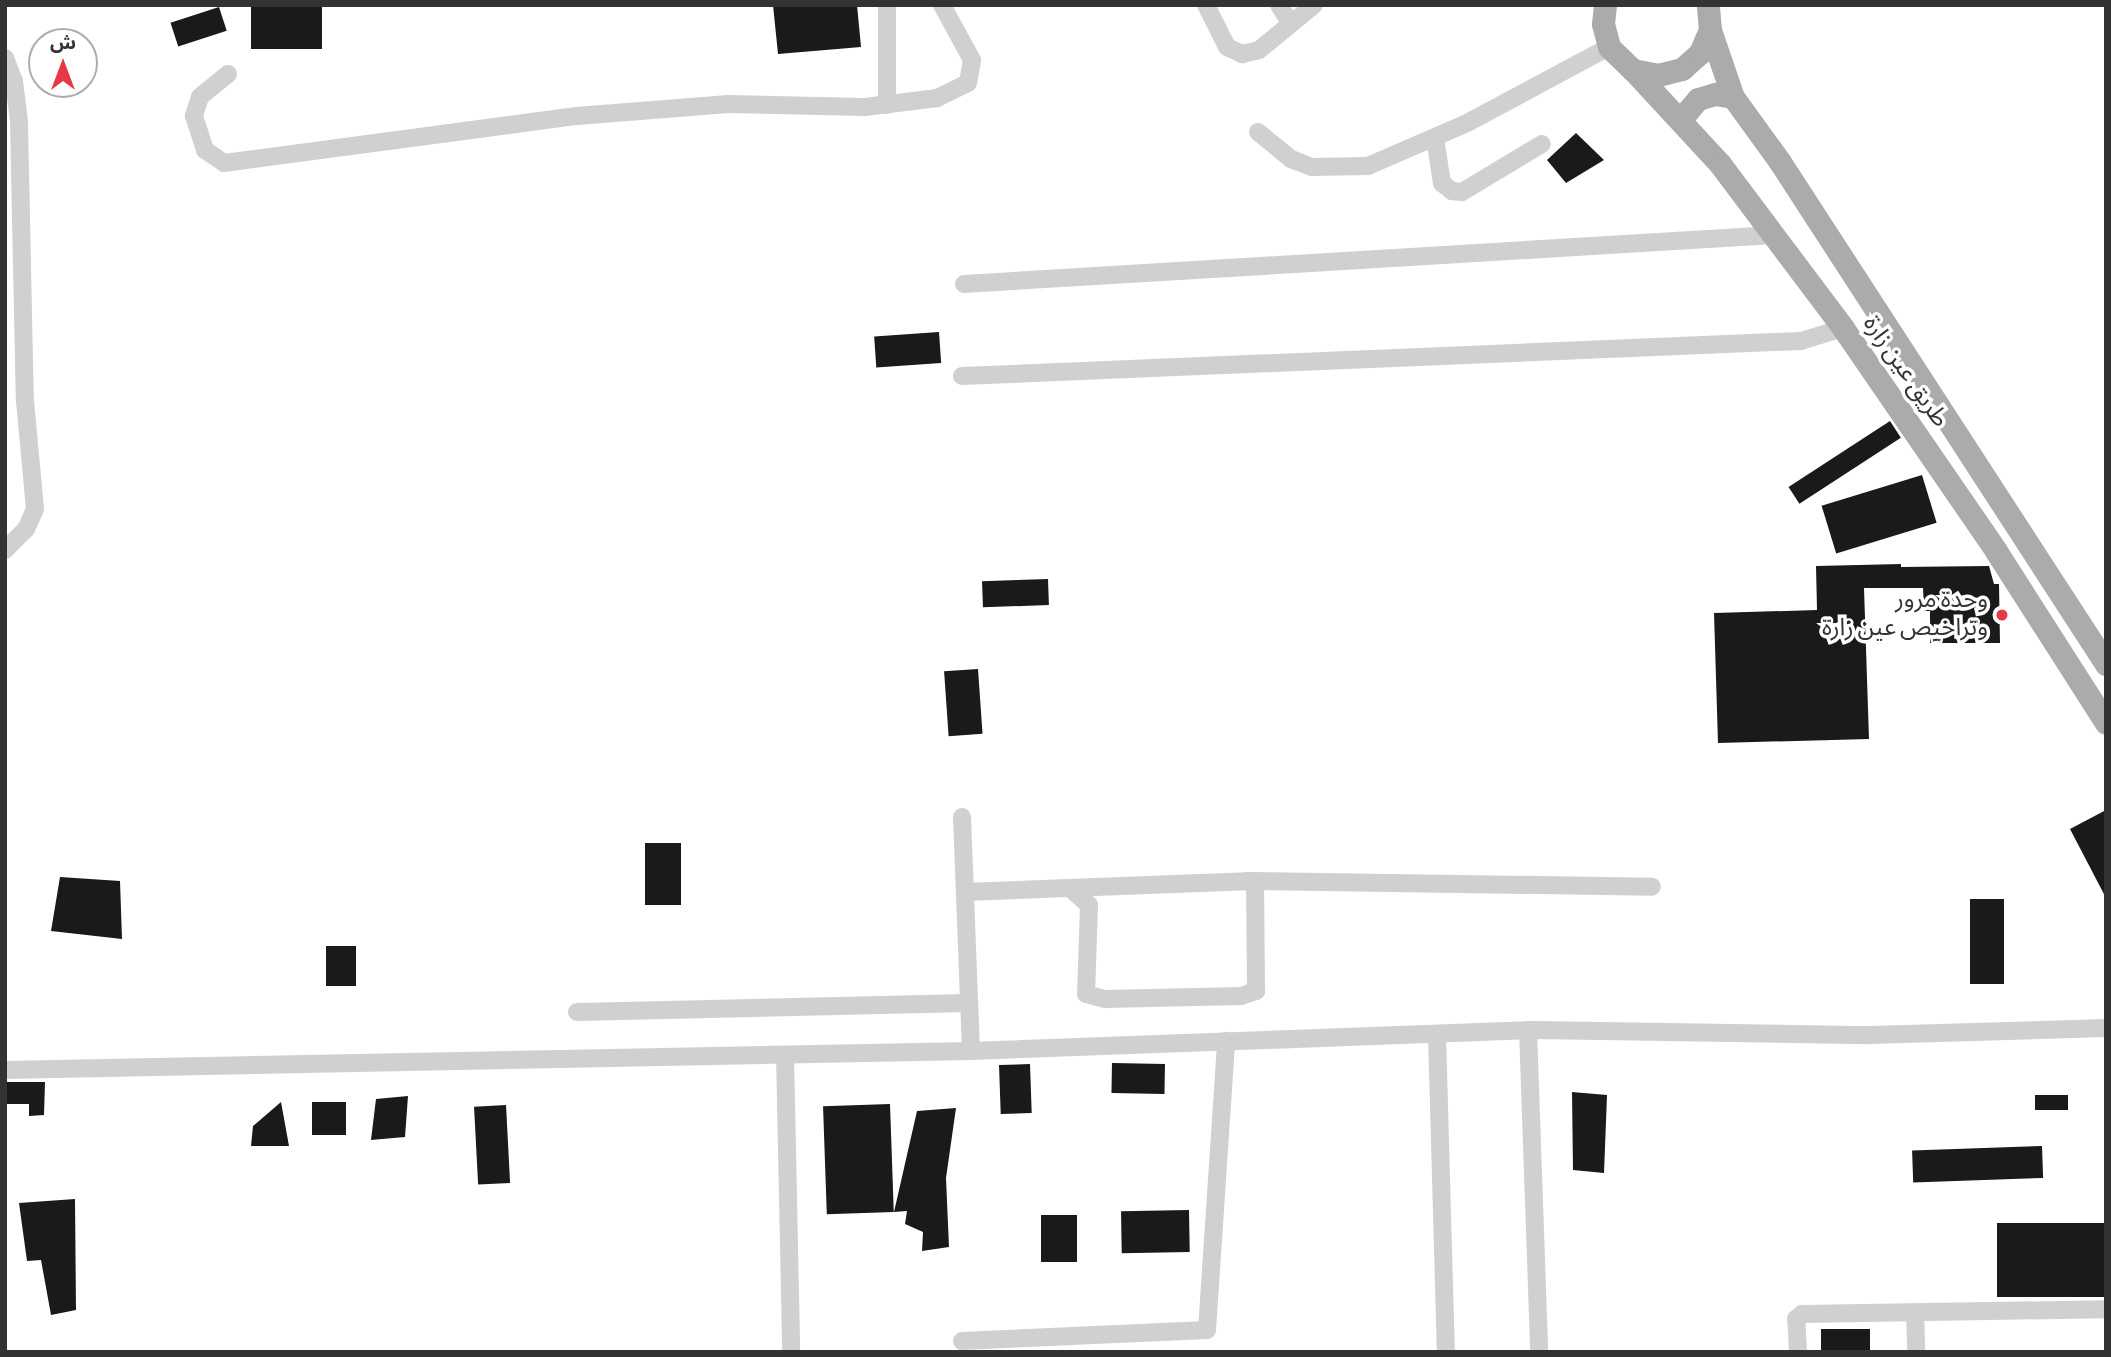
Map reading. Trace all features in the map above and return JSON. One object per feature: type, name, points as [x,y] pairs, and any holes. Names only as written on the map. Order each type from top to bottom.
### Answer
[{"type":"main road","points":[[1602,8],[1609,47]]},
{"type":"main road","points":[[1633,70],[1658,75],[1682,69],[1700,53],[1712,14]]},
{"type":"main road","name":"طريق عين زارة","points":[[1712,14],[1733,97],[1780,162],[2106,664]]},
{"type":"main road","name":"طريق عين زارة","points":[[1609,47],[1681,119],[1775,235],[1843,328],[1996,551],[2106,723]]},
{"type":"main road","points":[[1681,119],[1698,99],[1715,94],[1733,97]]},
{"type":"street","points":[[887,5],[887,105]]},
{"type":"street","points":[[228,75],[200,97],[194,116],[205,150],[224,163],[576,116],[729,104],[830,108],[887,105],[950,94],[962,89],[972,76],[972,60],[942,5]]},
{"type":"street","points":[[1206,5],[1227,47],[1242,54],[1259,50],[1314,5]]},
{"type":"street","points":[[1279,5],[1291,24]]},
{"type":"street","points":[[1258,132],[1291,159],[1320,168],[1368,166],[1436,138],[1609,47]]},
{"type":"street","points":[[5,58],[14,81],[19,122],[25,401],[35,509],[26,529],[5,550]]},
{"type":"street","points":[[1436,138],[1442,183],[1452,191],[1462,192],[1542,144]]},
{"type":"street","points":[[964,284],[1775,235]]},
{"type":"street","points":[[962,376],[1801,341],[1843,328]]},
{"type":"street","points":[[962,817],[971,1051]]},
{"type":"street","points":[[965,892],[1255,881],[1494,888],[1652,887]]},
{"type":"street","points":[[1070,888],[1089,905],[1086,995],[1105,999],[1228,996],[1256,991],[1255,881]]},
{"type":"street","points":[[576,1012],[969,1003]]},
{"type":"street","points":[[5,1070],[971,1051],[1528,1030],[1870,1035],[2106,1028]]},
{"type":"street","points":[[1528,1030],[1539,1352]]},
{"type":"street","points":[[1437,1034],[1446,1352]]},
{"type":"street","points":[[962,1341],[1207,1330],[1226,1041]]},
{"type":"street","points":[[785,1055],[791,1352]]},
{"type":"street","points":[[1798,1352],[1797,1319],[1802,1314],[2106,1309]]},
{"type":"street","points":[[1915,1314],[1916,1352]]},
{"type":"building","points":[[251,5],[322,5],[322,49],[251,49]]},
{"type":"building","points":[[773,5],[857,5],[861,47],[778,54]]},
{"type":"building","points":[[219,7],[227,31],[178,47],[170,23]]},
{"type":"building","points":[[1576,133],[1604,160],[1566,183],[1547,160]]},
{"type":"building","points":[[939,332],[941,363],[876,367],[874,337]]},
{"type":"building","points":[[1890,421],[1901,438],[1799,504],[1789,487]]},
{"type":"building","points":[[1922,475],[1937,523],[1836,554],[1822,506]]},
{"type":"building","points":[[1901,564],[1901,567],[1989,566],[1994,584],[1999,584],[2000,643],[1930,643],[1930,611],[1924,611],[1923,588],[1864,588],[1869,739],[1718,743],[1714,613],[1817,610],[1816,566]]},
{"type":"building","points":[[1048,579],[1049,605],[983,607],[982,581]]},
{"type":"building","points":[[978,669],[983,734],[949,736],[944,671]]},
{"type":"building","points":[[2106,810],[2106,898],[2070,829]]},
{"type":"building","points":[[645,843],[681,843],[681,905],[645,905]]},
{"type":"building","points":[[60,877],[120,881],[122,939],[51,931]]},
{"type":"building","points":[[1970,899],[2004,899],[2004,984],[1970,984]]},
{"type":"building","points":[[326,946],[356,946],[356,986],[326,986]]},
{"type":"building","points":[[1112,1063],[1165,1064],[1164,1094],[1111,1093]]},
{"type":"building","points":[[1030,1064],[1032,1113],[1001,1114],[999,1065]]},
{"type":"building","points":[[5,1082],[45,1082],[44,1115],[29,1116],[29,1104],[5,1104]]},
{"type":"building","points":[[1572,1092],[1607,1095],[1604,1173],[1573,1170]]},
{"type":"building","points":[[2035,1095],[2068,1095],[2068,1110],[2035,1110]]},
{"type":"building","points":[[408,1096],[405,1137],[371,1140],[376,1099]]},
{"type":"building","points":[[281,1102],[289,1146],[251,1146],[253,1126]]},
{"type":"building","points":[[312,1102],[346,1102],[346,1135],[312,1135]]},
{"type":"building","points":[[890,1104],[894,1212],[827,1214],[823,1106]]},
{"type":"building","points":[[506,1105],[510,1183],[478,1185],[474,1107]]},
{"type":"building","points":[[956,1108],[946,1178],[949,1247],[922,1251],[923,1232],[905,1224],[907,1211],[894,1212],[917,1111]]},
{"type":"building","points":[[2042,1146],[2043,1178],[1913,1183],[1912,1151]]},
{"type":"building","points":[[75,1199],[76,1310],[51,1315],[41,1260],[27,1261],[19,1203]]},
{"type":"building","points":[[1189,1210],[1190,1252],[1122,1253],[1121,1211]]},
{"type":"building","points":[[1041,1215],[1077,1215],[1077,1262],[1041,1262]]},
{"type":"building","points":[[1997,1223],[2106,1223],[2106,1297],[1997,1297]]},
{"type":"building","points":[[1821,1329],[1870,1329],[1870,1352],[1821,1352]]},
{"type":"place","name":"وحدة مرور وتراخيص عين زارة","points":[[2002,615]]}]
